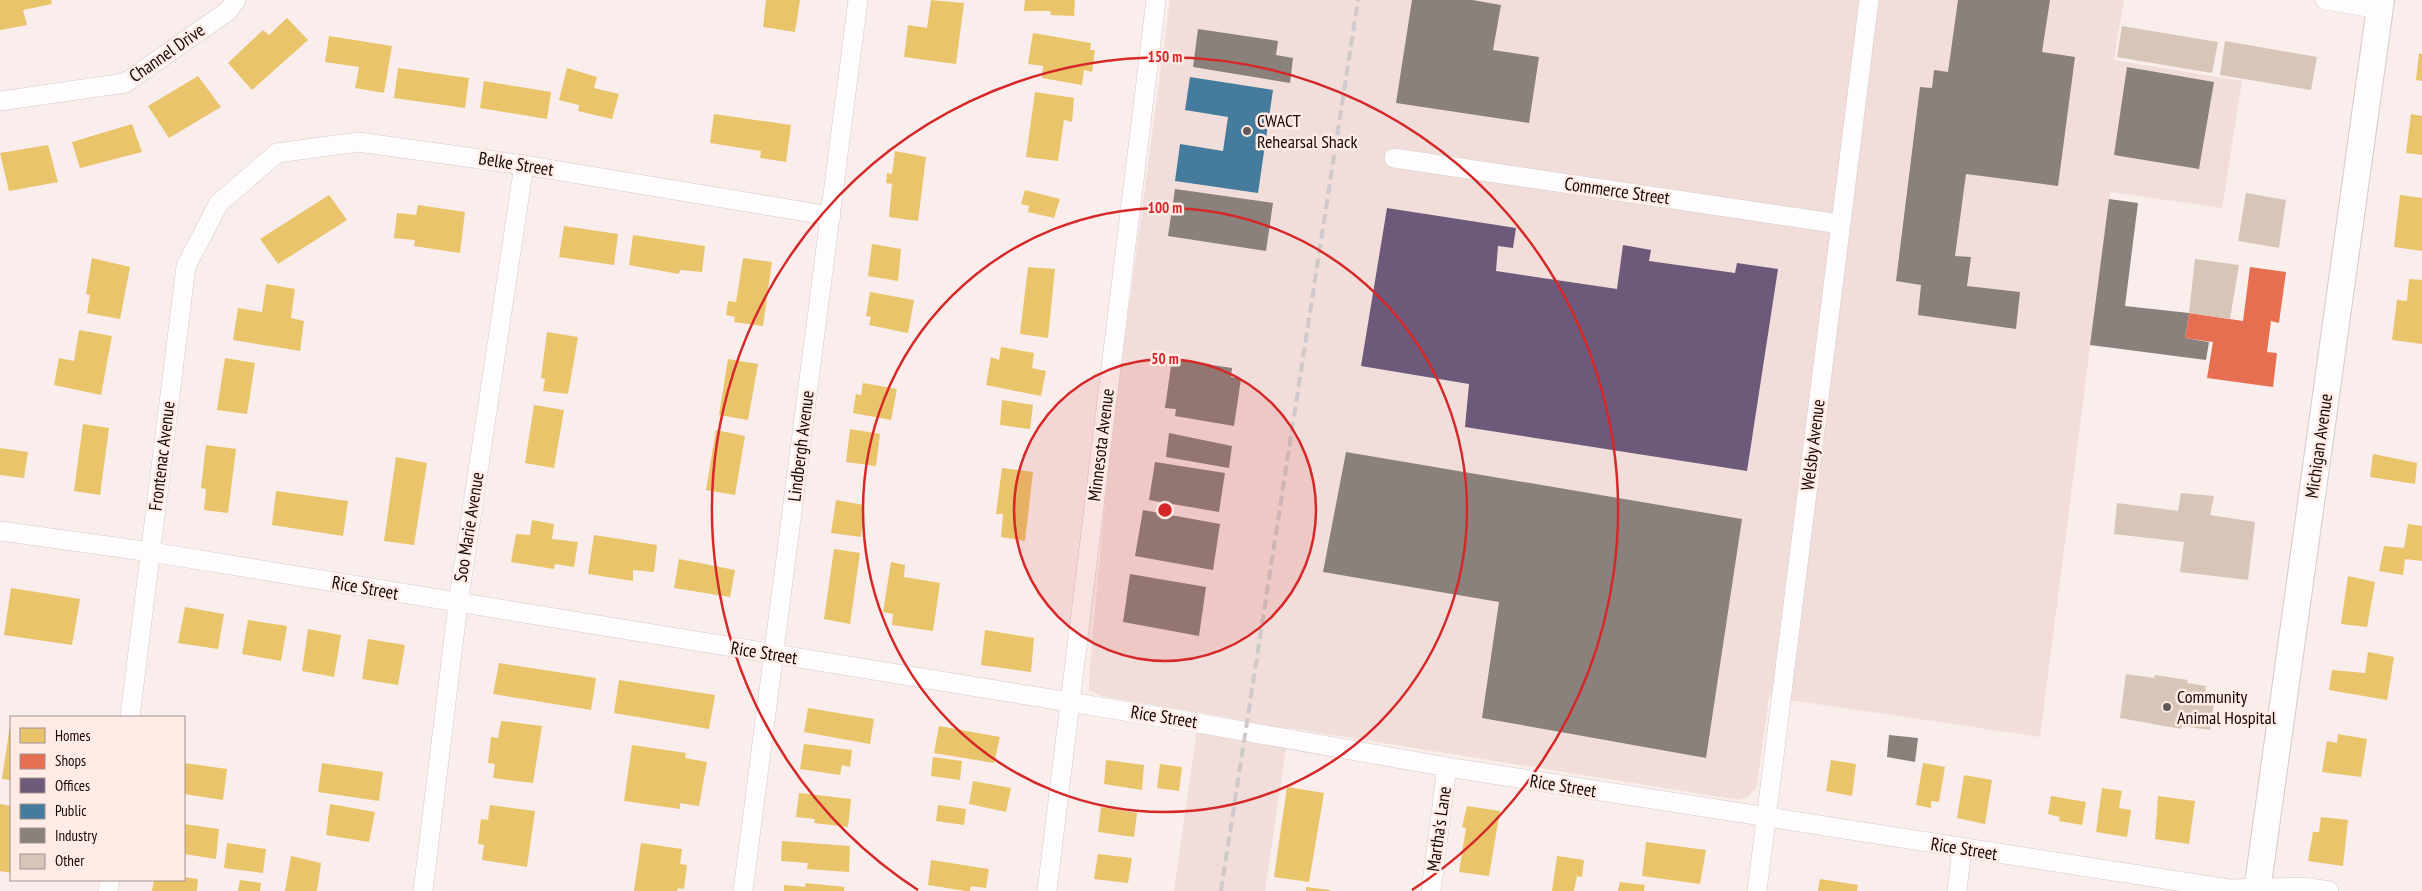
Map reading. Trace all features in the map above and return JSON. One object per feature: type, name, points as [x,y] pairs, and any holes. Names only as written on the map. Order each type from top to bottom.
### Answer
[{"type":"street","name":"Channel Drive","points":[[0,101],[125,83],[228,11],[236,0]]},
{"type":"street","name":"Lindbergh Avenue","points":[[743,891],[858,0]]},
{"type":"street","name":"Minnesota Avenue","points":[[1047,891],[1156,0]]},
{"type":"street","name":"Welsby Avenue","points":[[1757,891],[1869,0]]},
{"type":"street","points":[[2325,0],[2380,4]]},
{"type":"street","name":"Michigan Avenue","points":[[2257,889],[2380,4]]},
{"type":"street","name":"Belke Street","points":[[219,203],[276,153],[358,142],[524,165],[831,216]]},
{"type":"street","name":"Commerce Street","points":[[1394,158],[1840,224]]},
{"type":"street","name":"Soo Marie Avenue","points":[[424,891],[458,604],[524,165]]},
{"type":"street","name":"Frontenac Avenue","points":[[130,716],[186,266],[219,203]]},
{"type":"street","name":"Rice Street","points":[[0,531],[151,552],[458,604],[1069,702],[1447,767],[1767,818],[2229,889],[2303,887],[2329,891]]},
{"type":"street","name":"Martha's Lane","points":[[1431,891],[1447,767]]},
{"type":"street","points":[[1957,891],[1962,848]]},
{"type":"shaded area","points":[[1170,0],[2124,0],[2114,60],[2242,81],[2222,208],[2110,192],[2040,737],[1769,697],[1757,786],[1748,797],[1739,800],[1289,728],[1265,891],[1174,891],[1198,723],[1230,728],[1231,718],[1100,696],[1089,690],[1110,451]]},
{"type":"building: Homes","points":[[0,0],[51,0],[52,4],[23,10],[27,25],[0,30]]},
{"type":"building: Homes","points":[[766,0],[800,0],[795,32],[763,27]]},
{"type":"building: Homes","points":[[931,0],[964,3],[956,64],[904,57],[908,25],[927,28]]},
{"type":"building: Homes","points":[[1025,0],[1075,0],[1074,16],[1051,15],[1050,11],[1024,11]]},
{"type":"building: Homes","points":[[287,18],[308,40],[252,90],[228,63],[263,30],[269,35]]},
{"type":"building: Homes","points":[[1033,33],[1091,43],[1090,50],[1095,50],[1092,72],[1084,70],[1082,85],[1042,78],[1043,66],[1028,64]]},
{"type":"building: Homes","points":[[329,36],[392,46],[384,93],[355,88],[359,67],[325,62]]},
{"type":"building: Homes","points":[[2419,53],[2422,54],[2422,81],[2416,80]]},
{"type":"building: Homes","points":[[398,68],[469,78],[465,108],[394,98]]},
{"type":"building: Homes","points":[[567,68],[597,77],[594,88],[619,94],[612,119],[578,111],[579,105],[559,100]]},
{"type":"building: Homes","points":[[198,76],[221,107],[169,138],[148,106]]},
{"type":"building: Homes","points":[[484,81],[551,92],[547,119],[480,108]]},
{"type":"building: Homes","points":[[1035,92],[1074,98],[1072,122],[1064,120],[1058,161],[1026,157]]},
{"type":"building: Homes","points":[[714,114],[791,125],[786,162],[760,158],[761,151],[710,143]]},
{"type":"building: Homes","points":[[2411,114],[2422,116],[2422,155],[2406,153]]},
{"type":"building: Homes","points":[[132,124],[142,152],[80,168],[72,142]]},
{"type":"building: Homes","points":[[48,145],[58,182],[9,191],[0,153]]},
{"type":"building: Homes","points":[[895,151],[926,157],[918,221],[889,217],[892,184],[886,183],[887,173],[892,174]]},
{"type":"building: Homes","points":[[1025,190],[1060,199],[1054,218],[1028,212],[1029,206],[1021,204]]},
{"type":"building: Homes","points":[[329,195],[347,220],[278,264],[260,239]]},
{"type":"building: Homes","points":[[2400,195],[2422,198],[2422,251],[2394,247]]},
{"type":"building: Homes","points":[[418,205],[465,212],[460,253],[414,246],[415,240],[394,238],[397,213],[416,215]]},
{"type":"building: Homes","points":[[564,226],[618,234],[614,265],[559,257]]},
{"type":"building: Homes","points":[[633,235],[705,246],[702,272],[680,270],[679,274],[629,265]]},
{"type":"building: Homes","points":[[872,244],[901,249],[898,281],[868,276]]},
{"type":"building: Homes","points":[[92,258],[130,267],[120,319],[87,313],[90,295],[86,294]]},
{"type":"building: Homes","points":[[743,258],[772,262],[763,326],[734,322],[735,317],[726,315],[728,301],[736,302]]},
{"type":"building: Homes","points":[[1028,267],[1055,269],[1048,338],[1020,334]]},
{"type":"building: Homes","points":[[2409,279],[2422,280],[2422,344],[2392,340],[2397,300],[2407,301]]},
{"type":"building: Homes","points":[[266,284],[295,289],[291,318],[304,321],[300,351],[233,340],[238,308],[262,312]]},
{"type":"building: Homes","points":[[870,292],[914,300],[908,333],[869,325],[871,317],[866,316]]},
{"type":"building: Homes","points":[[79,330],[112,336],[101,395],[54,385],[59,358],[74,361]]},
{"type":"building: Homes","points":[[547,332],[578,337],[568,394],[543,391],[545,379],[541,378]]},
{"type":"building: Homes","points":[[1001,347],[1034,353],[1032,368],[1046,371],[1041,396],[986,385],[991,357],[999,360]]},
{"type":"building: Homes","points":[[225,358],[255,363],[247,414],[217,410]]},
{"type":"building: Homes","points":[[728,359],[758,364],[748,420],[719,415]]},
{"type":"building: Homes","points":[[863,383],[897,389],[891,420],[853,413],[856,394],[861,395]]},
{"type":"building: Homes","points":[[1002,400],[1033,405],[1030,429],[1000,425]]},
{"type":"building: Homes","points":[[534,405],[564,410],[554,468],[525,463]]},
{"type":"building: Homes","points":[[83,424],[109,428],[100,495],[74,491]]},
{"type":"building: Homes","points":[[850,429],[880,434],[876,466],[846,462]]},
{"type":"building: Homes","points":[[716,430],[745,436],[735,495],[706,490]]},
{"type":"building: Homes","points":[[206,445],[236,449],[228,513],[204,510],[206,489],[201,488]]},
{"type":"building: Homes","points":[[0,448],[28,452],[24,478],[0,475]]},
{"type":"building: Homes","points":[[2373,454],[2417,463],[2415,484],[2370,477]]},
{"type":"building: Homes","points":[[396,457],[427,463],[414,545],[384,541]]},
{"type":"building: Homes","points":[[1002,468],[1033,472],[1025,541],[1001,537],[1003,514],[996,514]]},
{"type":"building: Homes","points":[[276,491],[348,501],[343,536],[272,525]]},
{"type":"building: Homes","points":[[836,500],[864,505],[861,537],[831,533]]},
{"type":"building: Homes","points":[[532,520],[554,524],[552,539],[578,542],[574,567],[555,564],[554,569],[511,562],[516,534],[530,535]]},
{"type":"building: Homes","points":[[2408,524],[2422,526],[2422,561],[2405,559],[2403,575],[2379,571],[2384,546],[2404,548]]},
{"type":"building: Homes","points":[[594,535],[657,545],[654,572],[633,570],[633,581],[588,574]]},
{"type":"building: Homes","points":[[834,549],[860,553],[850,624],[824,619]]},
{"type":"building: Homes","points":[[679,559],[735,570],[730,597],[674,588]]},
{"type":"building: Homes","points":[[891,562],[905,565],[904,577],[940,583],[933,631],[892,625],[893,614],[883,612]]},
{"type":"building: Homes","points":[[2348,576],[2375,582],[2367,627],[2341,624]]},
{"type":"building: Homes","points":[[11,588],[80,599],[72,645],[4,635]]},
{"type":"building: Homes","points":[[185,607],[224,614],[218,649],[178,643]]},
{"type":"building: Homes","points":[[248,620],[287,626],[281,661],[242,654]]},
{"type":"building: Homes","points":[[308,629],[341,635],[334,677],[302,671]]},
{"type":"building: Homes","points":[[985,630],[1034,638],[1031,672],[981,665]]},
{"type":"building: Homes","points":[[368,639],[405,645],[398,685],[362,679]]},
{"type":"building: Homes","points":[[2368,652],[2394,657],[2387,700],[2329,690],[2332,670],[2365,673]]},
{"type":"building: Homes","points":[[499,663],[596,678],[591,710],[493,694]]},
{"type":"building: Homes","points":[[619,680],[715,695],[709,729],[614,713]]},
{"type":"building: Homes","points":[[808,708],[874,719],[870,744],[804,732]]},
{"type":"building: Homes","points":[[501,721],[542,726],[533,783],[493,778],[495,764],[488,763],[491,737],[498,738]]},
{"type":"building: Homes","points":[[10,725],[10,780],[2,779]]},
{"type":"building: Homes","points":[[939,726],[1000,737],[994,763],[934,753]]},
{"type":"building: Homes","points":[[2338,734],[2367,739],[2361,777],[2322,772],[2327,741],[2337,743]]},
{"type":"building: Homes","points":[[804,744],[852,750],[850,767],[842,765],[840,775],[800,769]]},
{"type":"building: Homes","points":[[632,745],[686,753],[685,758],[707,762],[699,806],[680,803],[680,809],[624,801]]},
{"type":"building: Homes","points":[[933,757],[962,761],[960,780],[931,776]]},
{"type":"building: Homes","points":[[1106,760],[1144,765],[1142,790],[1104,784]]},
{"type":"building: Homes","points":[[1831,760],[1856,764],[1852,796],[1826,791]]},
{"type":"building: Homes","points":[[185,763],[227,769],[223,800],[185,794]]},
{"type":"building: Homes","points":[[322,763],[383,772],[379,801],[318,792]]},
{"type":"building: Homes","points":[[1923,763],[1945,767],[1939,802],[1931,801],[1931,808],[1916,805]]},
{"type":"building: Homes","points":[[1160,764],[1182,767],[1179,791],[1157,788]]},
{"type":"building: Homes","points":[[1964,775],[1992,780],[1985,824],[1957,818]]},
{"type":"building: Homes","points":[[973,781],[1011,788],[1006,812],[969,804]]},
{"type":"building: Homes","points":[[1287,787],[1324,793],[1309,882],[1274,877]]},
{"type":"building: Homes","points":[[2102,788],[2122,791],[2119,808],[2131,810],[2127,837],[2096,832]]},
{"type":"building: Homes","points":[[799,793],[851,799],[848,827],[814,823],[815,819],[796,817]]},
{"type":"building: Homes","points":[[2051,796],[2086,802],[2082,825],[2059,821],[2060,817],[2048,814]]},
{"type":"building: Homes","points":[[2158,796],[2195,801],[2189,844],[2155,839]]},
{"type":"building: Homes","points":[[0,804],[10,806],[10,873],[0,871]]},
{"type":"building: Homes","points":[[330,804],[375,812],[369,842],[326,835]]},
{"type":"building: Homes","points":[[490,805],[535,811],[527,867],[482,860],[484,845],[478,844],[481,819],[488,820]]},
{"type":"building: Homes","points":[[938,805],[966,809],[964,825],[936,821]]},
{"type":"building: Homes","points":[[1467,806],[1500,811],[1489,876],[1459,872],[1466,828],[1462,827]]},
{"type":"building: Homes","points":[[1101,807],[1137,813],[1134,837],[1098,832]]},
{"type":"building: Homes","points":[[2321,817],[2348,820],[2343,866],[2308,861],[2313,832],[2319,832]]},
{"type":"building: Homes","points":[[185,824],[219,829],[216,859],[185,854]]},
{"type":"building: Homes","points":[[782,841],[850,846],[849,872],[807,869],[808,863],[781,861]]},
{"type":"building: Homes","points":[[1646,842],[1706,850],[1700,884],[1642,876]]},
{"type":"building: Homes","points":[[227,843],[266,849],[263,873],[224,868]]},
{"type":"building: Homes","points":[[641,843],[682,849],[680,864],[687,865],[684,889],[678,888],[677,891],[634,891]]},
{"type":"building: Homes","points":[[1098,854],[1132,858],[1128,883],[1094,879]]},
{"type":"building: Homes","points":[[291,856],[321,863],[317,891],[285,891]]},
{"type":"building: Homes","points":[[1557,856],[1584,860],[1582,877],[1577,876],[1574,891],[1552,891]]},
{"type":"building: Homes","points":[[931,860],[989,869],[986,888],[971,886],[970,891],[966,891],[928,885]]},
{"type":"building: Homes","points":[[185,877],[198,879],[197,891],[152,891],[154,881],[185,881]]},
{"type":"building: Homes","points":[[1820,879],[1858,885],[1857,891],[1818,891]]},
{"type":"building: Homes","points":[[240,880],[261,883],[260,891],[238,891]]},
{"type":"building: Homes","points":[[1620,882],[1645,885],[1644,891],[1618,891]]},
{"type":"building: Homes","points":[[806,883],[845,887],[844,891],[784,891],[784,885],[805,887]]},
{"type":"building: Homes","points":[[1306,887],[1330,890],[1330,891],[1306,891]]},
{"type":"building: Shops","points":[[2250,267],[2286,272],[2279,323],[2271,321],[2267,352],[2277,353],[2273,387],[2207,378],[2213,342],[2185,338],[2189,313],[2243,321]]},
{"type":"building: Offices","points":[[1387,208],[1516,228],[1513,248],[1498,246],[1496,271],[1617,289],[1623,245],[1651,250],[1649,261],[1735,273],[1737,263],[1778,269],[1747,471],[1465,427],[1469,384],[1361,366]]},
{"type":"building: Public","name":"CWACT Rehearsal Shack","points":[[1190,77],[1273,90],[1258,193],[1175,181],[1180,144],[1223,151],[1228,117],[1185,110]]},
{"type":"building: Industry","points":[[1412,0],[1472,0],[1501,5],[1493,50],[1539,57],[1529,123],[1396,103]]},
{"type":"building: Industry","points":[[1958,0],[2050,0],[2042,52],[2075,57],[2058,186],[1966,174],[1955,256],[1971,257],[1967,286],[2020,292],[2016,329],[1918,315],[1921,285],[1896,281],[1920,87],[1932,88],[1934,70],[1948,72]]},
{"type":"building: Industry","points":[[1198,29],[1278,41],[1276,55],[1293,58],[1290,83],[1193,67]]},
{"type":"building: Industry","points":[[2127,67],[2214,82],[2199,169],[2114,155]]},
{"type":"building: Industry","points":[[1175,189],[1273,203],[1266,251],[1168,236]]},
{"type":"building: Industry","points":[[2109,199],[2138,203],[2125,306],[2189,313],[2185,338],[2209,342],[2206,360],[2090,345]]},
{"type":"building: Industry","points":[[1172,359],[1232,368],[1231,377],[1241,379],[1234,426],[1175,416],[1176,409],[1165,408]]},
{"type":"building: Industry","points":[[1169,433],[1232,446],[1229,468],[1166,457]]},
{"type":"building: Industry","points":[[1346,452],[1742,519],[1706,758],[1482,718],[1499,602],[1323,572]]},
{"type":"building: Industry","points":[[1155,462],[1225,473],[1219,512],[1149,500]]},
{"type":"building: Industry","points":[[1143,510],[1220,524],[1213,570],[1135,556]]},
{"type":"building: Industry","points":[[1130,574],[1206,587],[1199,636],[1123,622]]},
{"type":"building: Industry","points":[[1889,735],[1918,738],[1915,762],[1887,757]]},
{"type":"building: Other","points":[[2122,26],[2218,42],[2212,73],[2117,57]]},
{"type":"building: Other","points":[[2225,41],[2317,57],[2311,90],[2220,75]]},
{"type":"building: Other","points":[[2246,193],[2286,200],[2279,248],[2238,241]]},
{"type":"building: Other","points":[[2195,259],[2239,265],[2230,319],[2189,313]]},
{"type":"building: Other","points":[[2181,493],[2214,496],[2210,515],[2255,522],[2248,580],[2180,572],[2184,542],[2114,534],[2117,503],[2178,511]]},
{"type":"building: Other","name":"Community Animal Hospital","points":[[2126,674],[2154,678],[2155,675],[2188,680],[2187,683],[2206,686],[2205,695],[2215,697],[2210,730],[2182,726],[2181,729],[2120,718]]},
{"type":"railway","points":[[1221,891],[1358,0]]},
{"type":"place","name":"CWACT Rehearsal Shack","points":[[1247,131]]},
{"type":"place","name":"Community Animal Hospital","points":[[2167,707]]}]
